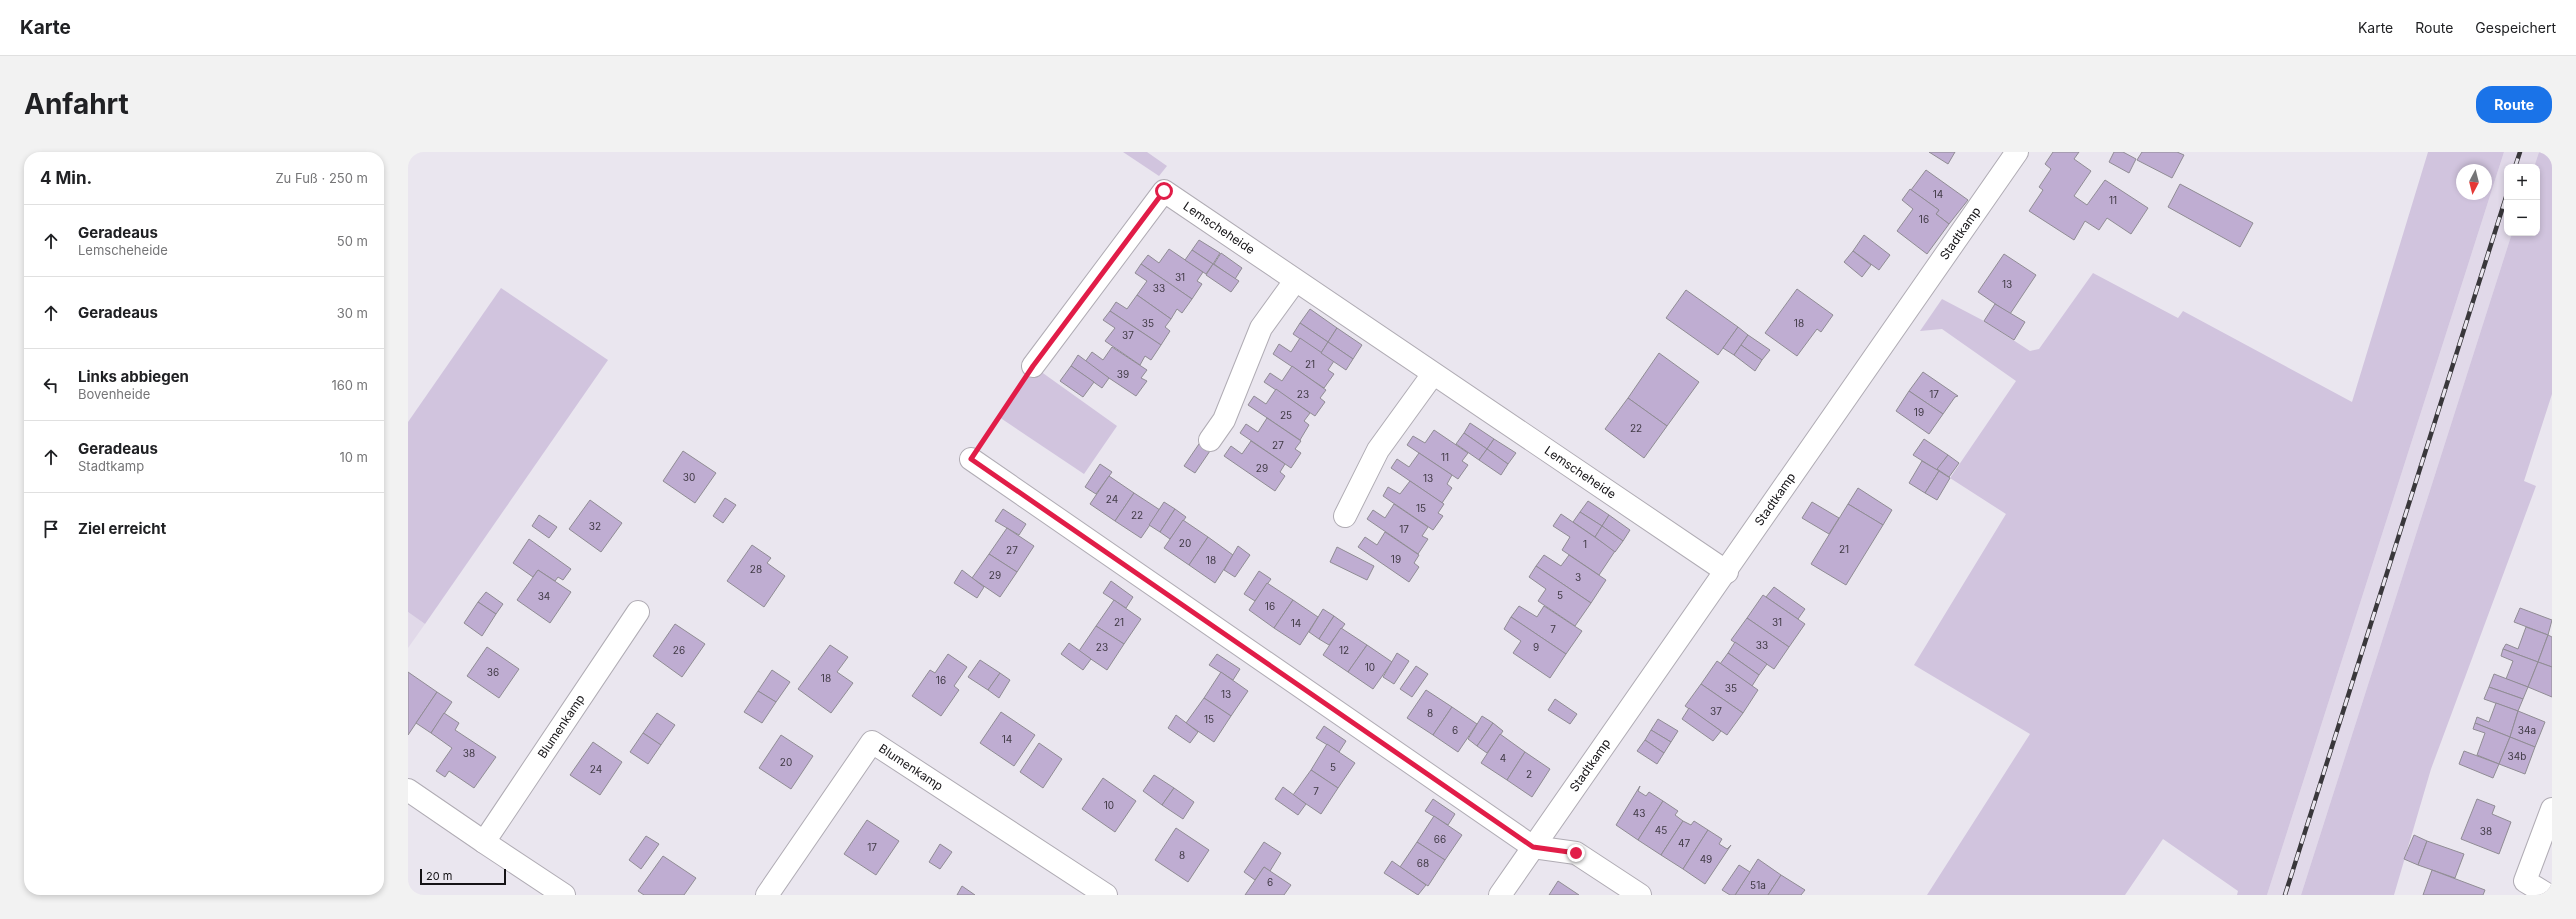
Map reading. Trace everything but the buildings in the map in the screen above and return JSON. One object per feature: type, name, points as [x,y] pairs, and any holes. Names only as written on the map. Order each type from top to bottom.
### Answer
[{"type":"street","name":"Stadtkamp","points":[[1500,895],[1727,572],[2017,152]]},
{"type":"street","name":"Lemscheheide","points":[[1033,366],[1164,191],[1727,572]]},
{"type":"street","points":[[1210,440],[1224,420],[1261,328],[1295,281]]},
{"type":"street","points":[[1345,516],[1378,450],[1433,374]]},
{"type":"street","points":[[971,459],[1533,847],[1576,853],[1640,895]]},
{"type":"street","name":"Blumenkamp","points":[[484,842],[638,612]]},
{"type":"street","name":"Blumenkamp","points":[[767,895],[872,742],[1106,895]]},
{"type":"street","points":[[408,790],[564,895]]},
{"type":"street","points":[[2548,895],[2525,881],[2552,810]]},
{"type":"path","points":[[971,459],[1033,366]]},
{"type":"shaded area","points":[[1123,152],[1147,152],[1167,166],[1159,176]]},
{"type":"shaded area","points":[[2428,152],[2504,152],[2492,190],[2492,164],[2456,164],[2456,200],[2489,200],[2267,895],[2237,895],[2238,891],[2163,839],[2125,895],[1927,895],[2030,734],[1914,665],[2006,514],[1950,478],[2016,381],[1942,329],[1920,331],[1942,299],[1984,321],[2030,351],[2039,349],[2093,273],[2178,318],[2183,311],[2352,402]]},
{"type":"shaded area","points":[[2504,152],[2539,152],[2535,164],[2504,164],[2504,236],[2511,236],[2301,895],[2267,895],[2489,200],[2492,200],[2492,190]]},
{"type":"shaded area","points":[[2539,152],[2552,152],[2552,394],[2524,481],[2536,486],[2431,769],[2394,895],[2301,895],[2511,236],[2540,236],[2540,164],[2535,164]]},
{"type":"shaded area","points":[[501,288],[608,360],[425,624],[408,612],[408,422]]},
{"type":"shaded area","points":[[1033,366],[1117,426],[1084,474],[999,417]]},
{"type":"shaded area","points":[[408,612],[425,624],[408,648]]},
{"type":"railway","points":[[2516,164],[2520,152]]},
{"type":"railway","points":[[2285,895],[2505,200]]},
{"type":"route","points":[[1164,191],[1033,366],[971,459],[1533,847],[1576,853]]}]
